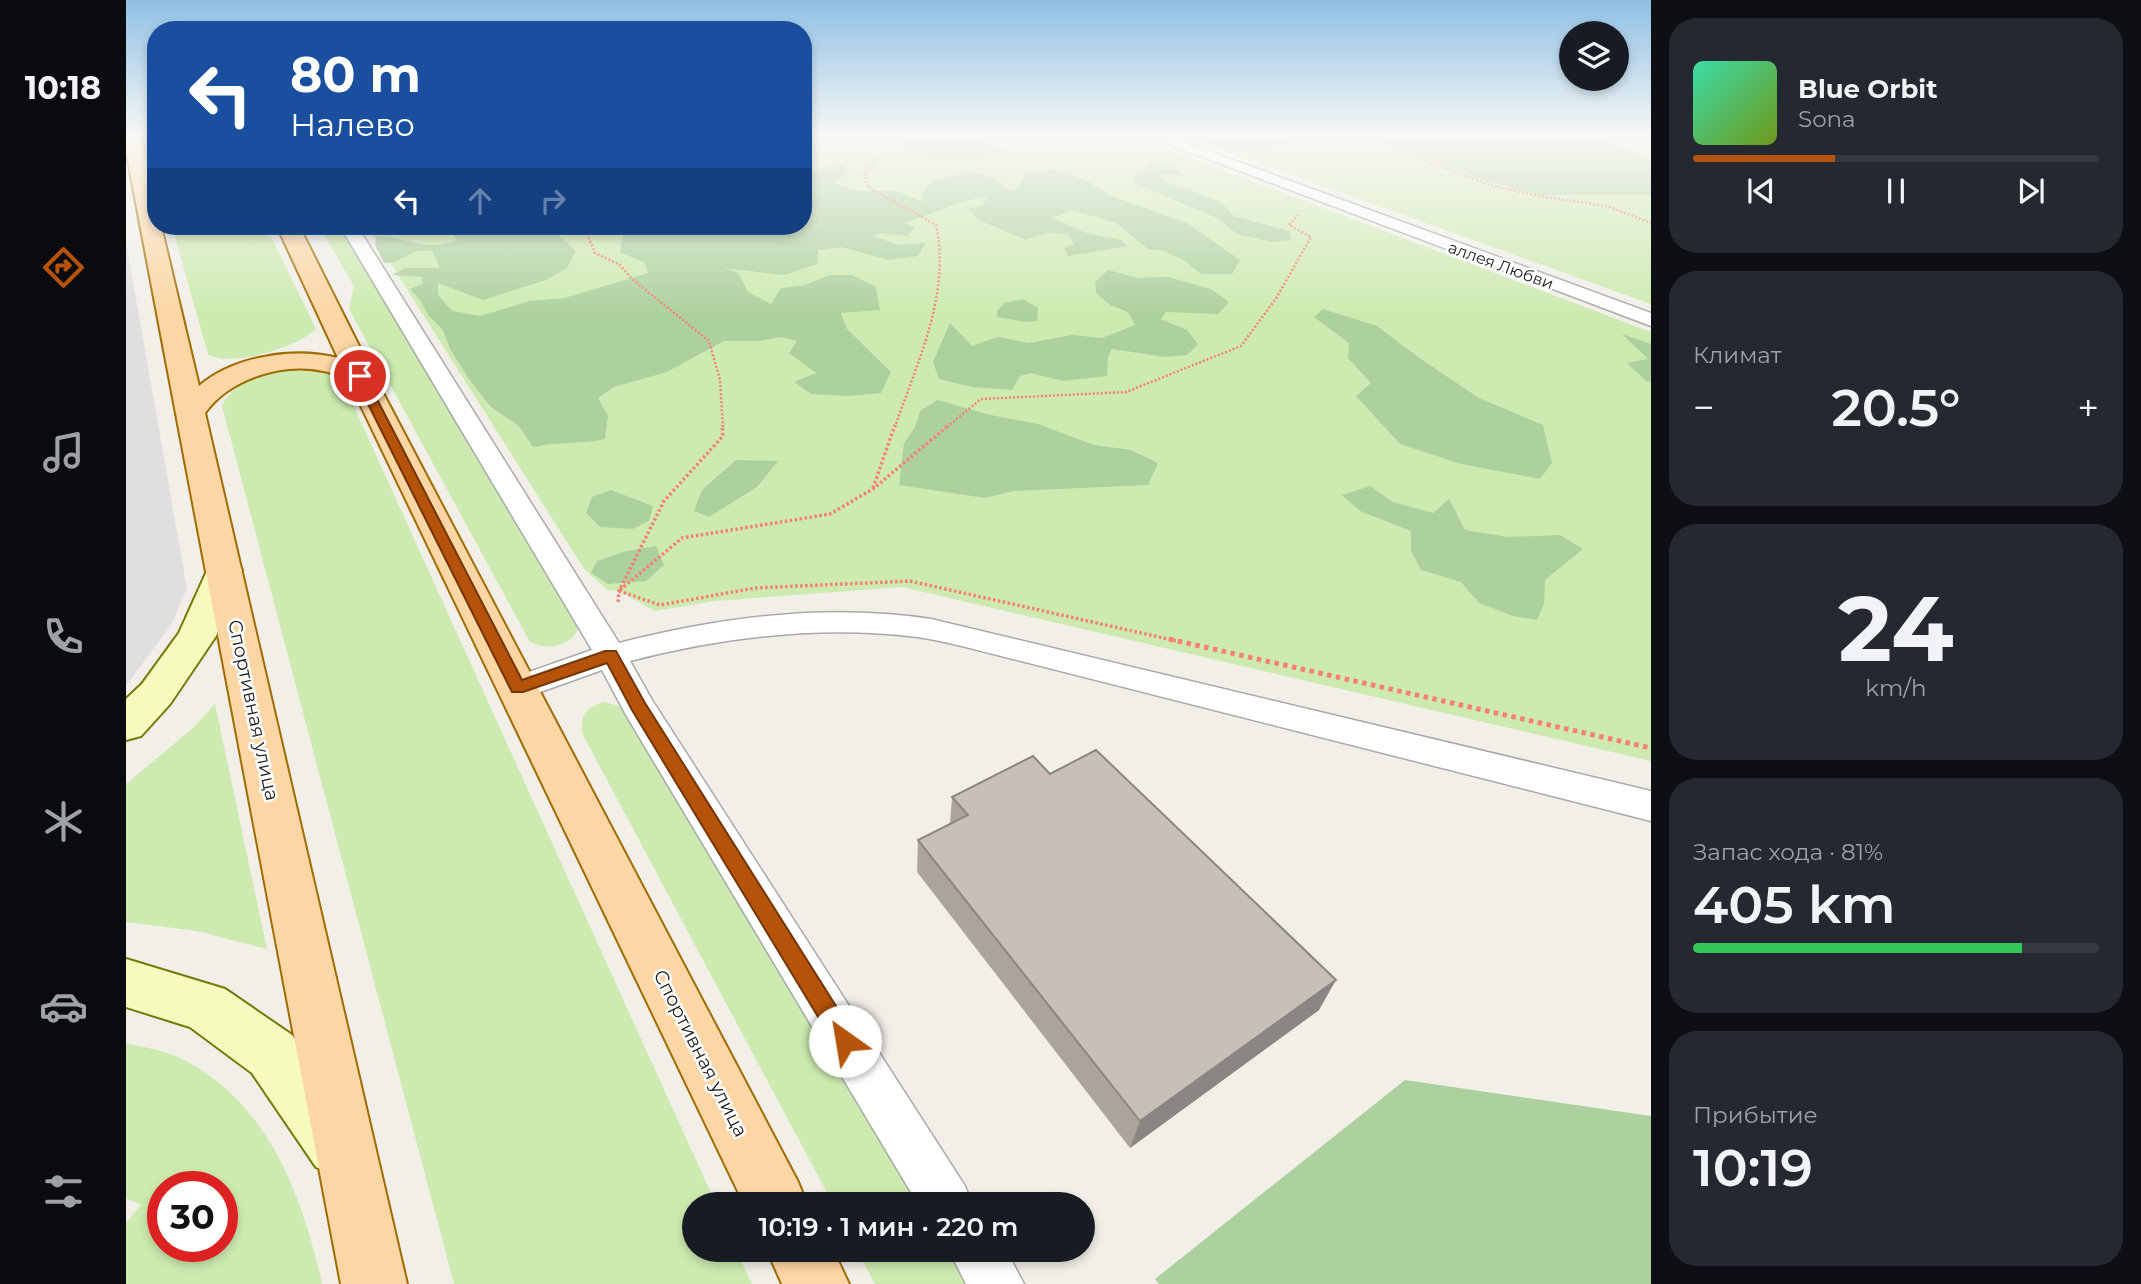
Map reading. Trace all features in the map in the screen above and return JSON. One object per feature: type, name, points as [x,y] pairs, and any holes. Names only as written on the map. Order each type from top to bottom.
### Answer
[{"type":"main road","name":"Спортивная улица","points":[[155,235],[190,413],[374,1284]]},
{"type":"main road","name":"Спортивная улица","points":[[285,235],[360,376],[770,1192]]},
{"type":"main road","points":[[190,413],[198,398],[219,383],[240,373],[267,366],[317,361],[336,365],[360,376]]},
{"type":"main road","points":[[126,725],[156,694],[197,636],[225,570]]},
{"type":"main road","points":[[126,984],[206,1007],[272,1054],[347,1160]]},
{"type":"main road","points":[[805,1262],[816,1284]]},
{"type":"street","name":"аллея Любви","points":[[1316,196],[1651,320]]},
{"type":"street","points":[[354,235],[611,655],[645,717],[940,1192]]},
{"type":"street","points":[[517,688],[611,655],[745,628],[835,621],[909,626],[1001,645],[1651,806]]},
{"type":"street","points":[[983,1262],[997,1284]]},
{"type":"path","points":[[873,489],[934,315],[942,263],[942,243],[936,225],[884,196]]},
{"type":"path","points":[[1538,196],[1607,206],[1651,223]]},
{"type":"path","points":[[619,591],[682,538],[830,514],[873,489],[981,399],[1126,392],[1241,346],[1277,297],[1311,237],[1289,225],[1300,212]]},
{"type":"path","points":[[588,235],[595,253],[620,265],[632,279],[709,341],[720,380],[723,436],[664,501],[619,591],[611,655]]},
{"type":"path","points":[[619,591],[660,605],[755,587],[910,581],[1651,748]]},
{"type":"shaded area","points":[[126,242],[187,589],[171,625],[126,686]]},
{"type":"green space","points":[[812,196],[1291,196],[1651,332],[1651,761],[902,587],[715,601],[655,611],[619,591],[607,590],[584,569],[373,235],[812,235]]},
{"type":"green space","points":[[812,196],[908,196],[924,202],[923,196],[1111,196],[1187,223],[1240,260],[1232,274],[1201,274],[1185,261],[1164,251],[1148,249],[1116,223],[1071,210],[1053,218],[1086,233],[1121,240],[1127,246],[1068,256],[1064,248],[1074,244],[1068,234],[1046,233],[1026,240],[979,220],[968,209],[983,205],[987,196],[976,198],[904,223],[915,227],[907,236],[882,233],[872,236],[899,245],[925,243],[918,256],[888,260],[842,247],[818,250],[817,264],[784,275],[724,268],[738,273],[748,292],[771,304],[781,288],[805,285],[829,275],[852,275],[876,287],[880,310],[841,313],[847,329],[891,372],[881,393],[849,396],[811,394],[794,382],[816,373],[789,353],[797,341],[781,337],[759,341],[724,341],[667,372],[614,387],[598,398],[608,416],[605,439],[533,447],[519,426],[491,407],[471,382],[450,349],[443,330],[429,316],[410,289],[422,284],[422,277],[392,275],[405,268],[440,268],[432,251],[417,251],[396,261],[384,263],[375,245],[376,237],[433,245],[457,240],[453,235],[558,235],[576,251],[567,268],[546,280],[483,300],[438,283],[438,295],[452,311],[481,316],[529,301],[565,298],[648,273],[645,263],[620,252],[623,235],[812,235]]},
{"type":"green space","points":[[1165,196],[1204,196],[1221,202],[1234,216],[1290,231],[1291,240],[1272,242],[1237,234],[1217,218]]},
{"type":"green space","points":[[1350,196],[1651,196],[1651,304]]},
{"type":"green space","points":[[174,235],[265,235],[272,238],[316,329],[308,336],[264,354],[231,359],[208,354]]},
{"type":"green space","points":[[324,235],[348,235],[580,624],[567,642],[545,646],[530,642],[349,309],[354,286]]},
{"type":"green space","points":[[1108,270],[1138,278],[1168,277],[1211,289],[1229,302],[1218,314],[1166,312],[1161,319],[1187,330],[1198,344],[1187,355],[1165,357],[1112,349],[1108,357],[1107,376],[1063,381],[1030,373],[1020,376],[1012,390],[972,387],[939,379],[933,362],[950,323],[972,346],[998,337],[1029,343],[1072,335],[1102,338],[1135,325],[1128,312],[1110,305],[1096,293],[1095,282]]},
{"type":"green space","points":[[1023,299],[1038,308],[1037,321],[997,317],[997,311],[1004,303]]},
{"type":"green space","points":[[1323,309],[1377,326],[1479,398],[1543,425],[1552,463],[1540,479],[1461,464],[1400,444],[1356,396],[1371,383],[1348,358],[1349,343],[1314,317]]},
{"type":"green space","points":[[1622,334],[1651,344],[1651,382],[1646,381],[1627,363],[1648,359]]},
{"type":"green space","points":[[287,369],[325,369],[342,380],[711,1192],[682,1192],[682,1262],[742,1262],[752,1284],[454,1284],[222,406],[233,390],[241,384]]},
{"type":"green space","points":[[938,400],[986,414],[1038,424],[1094,445],[1131,450],[1158,463],[1148,485],[1014,491],[985,498],[899,485],[904,443],[914,429],[921,410]]},
{"type":"green space","points":[[736,460],[778,461],[757,487],[709,517],[694,511],[702,490]]},
{"type":"green space","points":[[1370,486],[1393,502],[1433,513],[1449,499],[1465,530],[1508,537],[1560,535],[1583,549],[1545,580],[1544,604],[1537,620],[1513,616],[1479,603],[1461,582],[1421,570],[1411,551],[1411,531],[1360,511],[1342,495]]},
{"type":"green space","points":[[611,490],[653,506],[649,521],[633,529],[600,527],[586,513],[592,497]]},
{"type":"green space","points":[[656,546],[664,565],[646,581],[608,584],[591,573],[597,561],[626,551]]},
{"type":"green space","points":[[603,702],[624,707],[920,1192],[827,1192],[582,733],[585,713]]},
{"type":"green space","points":[[215,704],[267,949],[197,931],[126,922],[126,784],[193,728]]},
{"type":"green space","points":[[126,1043],[178,1057],[209,1075],[235,1098],[257,1124],[276,1152],[304,1216],[322,1284],[126,1284],[126,1223],[141,1205],[126,1198]]},
{"type":"green space","points":[[1405,1080],[1651,1116],[1651,1284],[1159,1284],[1155,1279]]},
{"type":"green space","points":[[863,1262],[961,1262],[975,1284],[875,1284]]},
{"type":"building","points":[[1096,750],[1336,980],[1140,1121],[918,840],[968,815],[952,797],[1033,756],[1050,774]]},
{"type":"route","points":[[360,376],[517,688],[611,655],[638,706],[845,1041]]}]
